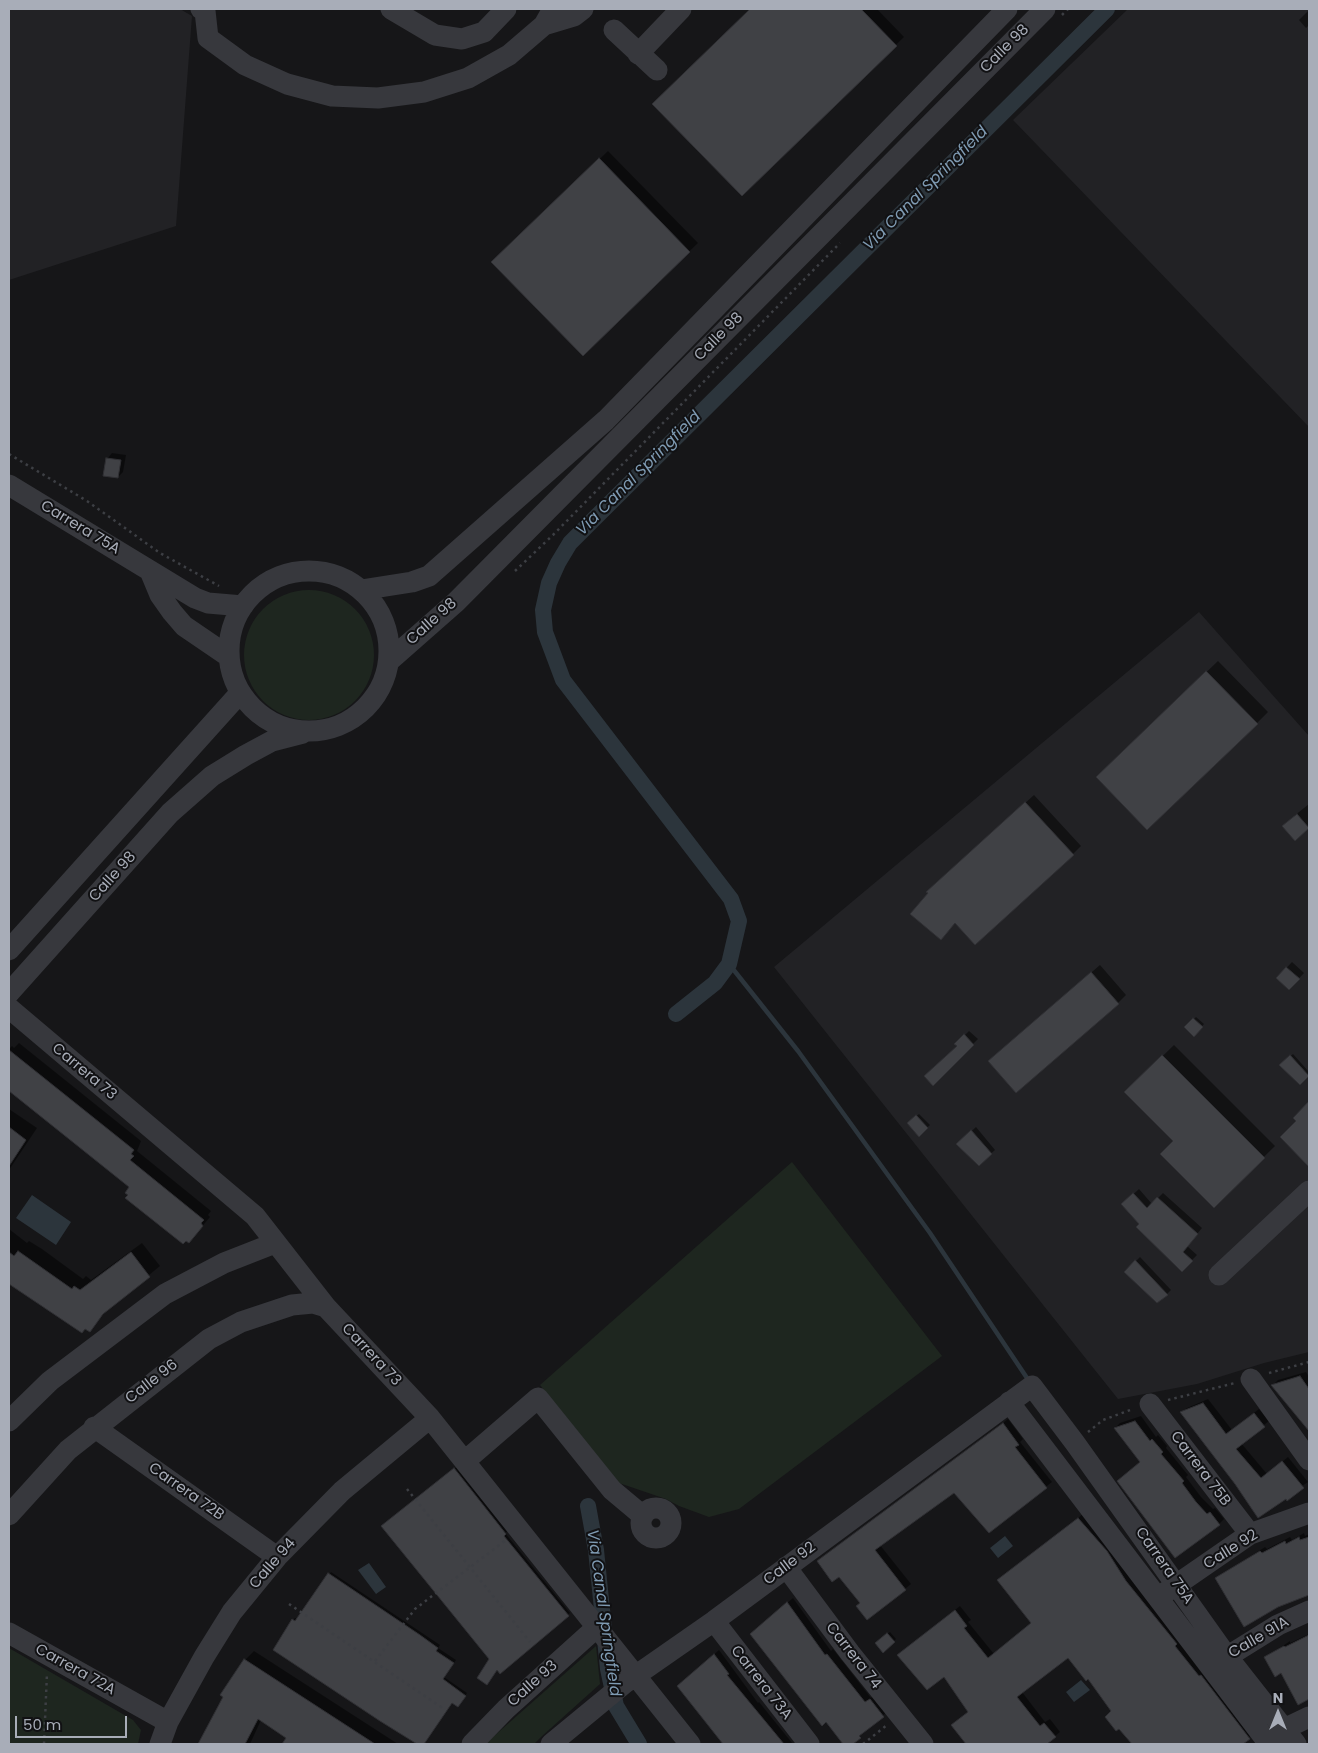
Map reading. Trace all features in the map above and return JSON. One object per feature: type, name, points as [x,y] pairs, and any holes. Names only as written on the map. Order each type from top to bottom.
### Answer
[{"type":"street","points":[[201,9],[205,11],[208,38],[245,65],[287,84],[332,96],[378,98],[424,92],[468,78],[509,55],[549,17],[574,16],[582,9]]},
{"type":"street","points":[[391,9],[435,35],[462,39],[484,32],[506,9]]},
{"type":"street","points":[[638,54],[681,9]]},
{"type":"street","name":"Calle 98","points":[[361,590],[412,582],[430,576],[606,420],[1007,9]]},
{"type":"street","name":"Calle 98","points":[[389,660],[456,602],[1045,9]]},
{"type":"street","points":[[614,30],[657,70]]},
{"type":"street","name":"Carrera 75A","points":[[9,485],[195,598],[208,603],[243,606]]},
{"type":"street","points":[[150,571],[160,595],[178,619],[228,656]]},
{"type":"street","points":[[298,572],[325,573],[338,576],[361,590],[378,610],[384,622],[390,647],[387,673],[375,698],[357,716],[333,728],[307,732],[294,730],[268,721],[253,709],[240,693],[230,669],[228,656],[231,629],[243,606],[262,586],[285,575],[298,572]]},
{"type":"street","name":"Calle 98","points":[[9,950],[240,693]]},
{"type":"street","name":"Calle 98","points":[[9,993],[170,813],[212,776],[272,741],[307,732]]},
{"type":"street","name":"Carrera 73","points":[[9,1008],[255,1216],[326,1307],[430,1418],[603,1635],[630,1679],[690,1744]]},
{"type":"street","points":[[1219,1275],[1309,1191]]},
{"type":"street","points":[[9,1421],[50,1381],[165,1294],[224,1263],[275,1243]]},
{"type":"street","name":"Calle 96","points":[[9,1515],[55,1463],[94,1427],[209,1339],[268,1311],[292,1305],[313,1303],[326,1307]]},
{"type":"street","points":[[1251,1379],[1309,1460]]},
{"type":"street","name":"Carrera 75A","points":[[1032,1386],[1178,1585],[1219,1662],[1268,1744]]},
{"type":"street","name":"Calle 92","points":[[551,1744],[630,1679],[714,1621],[1032,1386]]},
{"type":"street","points":[[465,1461],[538,1398],[612,1490],[644,1516]]},
{"type":"street","name":"Carrera 75A","points":[[1009,1402],[1157,1597],[1290,1737]]},
{"type":"street","name":"Carrera 75B","points":[[1150,1404],[1250,1534]]},
{"type":"street","name":"Calle 94","points":[[160,1744],[168,1722],[232,1612],[277,1557],[342,1491],[430,1418]]},
{"type":"street","name":"Carrera 72B","points":[[94,1427],[277,1557]]},
{"type":"street","name":"Calle 92","points":[[1157,1597],[1178,1585],[1250,1534],[1309,1513]]},
{"type":"street","name":"Carrera 74","points":[[786,1567],[923,1744]]},
{"type":"street","name":"Calle 91A","points":[[1219,1662],[1278,1625],[1309,1611]]},
{"type":"street","name":"Carrera 73A","points":[[714,1621],[808,1744]]},
{"type":"street","name":"Carrera 72A","points":[[9,1633],[168,1722]]},
{"type":"street","name":"Calle 93","points":[[472,1744],[506,1709],[603,1635]]},
{"type":"street","points":[[1268,1744],[1290,1737],[1309,1717]]},
{"type":"path","points":[[9,454],[87,501],[160,553],[220,586]]},
{"type":"path","points":[[1075,1443],[1103,1420],[1150,1404],[1251,1379],[1309,1362]]},
{"type":"path","points":[[407,1489],[530,1642]]},
{"type":"path","points":[[375,1661],[414,1609],[507,1539]]},
{"type":"path","points":[[289,1604],[444,1709]]},
{"type":"path","points":[[44,1744],[48,1655]]},
{"type":"path","points":[[863,1744],[900,1715]]},
{"type":"shaded area","points":[[9,9],[180,9],[192,16],[176,226],[9,280]]},
{"type":"shaded area","points":[[1128,9],[1309,9],[1309,427],[1013,120]]},
{"type":"shaded area","points":[[309,590],[322,591],[334,595],[355,609],[369,630],[373,642],[373,668],[369,680],[355,701],[334,715],[322,719],[309,720],[296,719],[284,715],[263,701],[249,680],[245,668],[244,655],[245,642],[249,630],[263,609],[284,595],[296,591]]},
{"type":"shaded area","points":[[1199,612],[1309,736],[1309,1352],[1264,1363],[1197,1384],[1118,1399],[774,967]]},
{"type":"shaded area","points":[[792,1162],[942,1356],[739,1509],[709,1517],[666,1499],[619,1483],[540,1385]]},
{"type":"shaded area","points":[[32,1195],[71,1222],[56,1245],[16,1218]]},
{"type":"shaded area","points":[[1005,1536],[1013,1546],[998,1558],[990,1548]]},
{"type":"shaded area","points":[[369,1563],[386,1587],[376,1594],[358,1570]]},
{"type":"shaded area","points":[[596,1646],[600,1684],[534,1744],[485,1744]]},
{"type":"shaded area","points":[[9,1648],[133,1720],[141,1730],[138,1744],[9,1744]]},
{"type":"shaded area","points":[[1081,1680],[1090,1690],[1074,1702],[1066,1692]]},
{"type":"building","points":[[750,9],[861,9],[897,46],[742,196],[652,104]]},
{"type":"building","points":[[599,158],[690,252],[583,356],[491,262]]},
{"type":"building","points":[[106,458],[121,460],[118,478],[103,476]]},
{"type":"building","points":[[1206,671],[1258,724],[1147,830],[1096,777]]},
{"type":"building","points":[[1025,802],[1074,855],[975,945],[955,923],[941,940],[910,914],[928,893],[926,892]]},
{"type":"building","points":[[1297,814],[1309,828],[1295,841],[1282,826]]},
{"type":"building","points":[[1286,967],[1300,979],[1289,990],[1276,978]]},
{"type":"building","points":[[1091,972],[1119,1004],[1016,1093],[988,1061]]},
{"type":"building","points":[[1193,1018],[1203,1027],[1194,1037],[1184,1027]]},
{"type":"building","points":[[964,1034],[974,1045],[933,1086],[924,1076],[957,1046],[954,1044]]},
{"type":"building","points":[[9,1050],[134,1150],[131,1154],[134,1156],[130,1160],[204,1220],[201,1223],[203,1226],[189,1243],[186,1241],[183,1244],[125,1198],[128,1195],[125,1193],[129,1187],[9,1091]]},
{"type":"building","points":[[1162,1055],[1265,1158],[1214,1208],[1160,1154],[1173,1141],[1124,1092]]},
{"type":"building","points":[[1290,1055],[1309,1076],[1300,1085],[1279,1065]]},
{"type":"building","points":[[1309,1101],[1309,1167],[1280,1137],[1296,1121],[1293,1118]]},
{"type":"building","points":[[916,1115],[928,1128],[919,1137],[907,1123]]},
{"type":"building","points":[[9,1127],[26,1140],[9,1166]]},
{"type":"building","points":[[971,1130],[992,1154],[979,1166],[956,1144]]},
{"type":"building","points":[[1133,1193],[1147,1208],[1157,1197],[1198,1234],[1183,1252],[1193,1261],[1182,1272],[1136,1227],[1139,1224],[1121,1204]]},
{"type":"building","points":[[18,1251],[72,1289],[74,1286],[80,1290],[131,1252],[150,1277],[103,1314],[90,1332],[85,1329],[82,1333],[9,1284],[9,1252],[14,1256]]},
{"type":"building","points":[[1135,1260],[1168,1295],[1157,1303],[1124,1272]]},
{"type":"building","points":[[1300,1376],[1309,1389],[1309,1431],[1271,1385]]},
{"type":"building","points":[[1203,1403],[1226,1434],[1254,1413],[1265,1427],[1236,1449],[1261,1478],[1282,1461],[1304,1488],[1287,1501],[1286,1499],[1258,1518],[1235,1484],[1180,1412]]},
{"type":"building","points":[[1135,1421],[1150,1441],[1152,1439],[1163,1452],[1161,1454],[1184,1481],[1182,1483],[1196,1502],[1207,1514],[1210,1512],[1220,1525],[1175,1558],[1117,1481],[1140,1462],[1114,1428]]},
{"type":"building","points":[[1003,1423],[1019,1445],[1015,1447],[1047,1488],[989,1533],[954,1493],[875,1550],[906,1590],[867,1620],[856,1606],[860,1603],[839,1577],[832,1582],[817,1561]]},
{"type":"building","points":[[454,1468],[506,1534],[504,1536],[569,1616],[500,1674],[497,1670],[487,1685],[477,1678],[489,1659],[381,1526]]},
{"type":"building","points":[[1078,1518],[1107,1551],[1126,1581],[1177,1644],[1175,1646],[1199,1676],[1201,1675],[1250,1739],[1243,1744],[1132,1744],[1119,1729],[1116,1731],[1105,1717],[1111,1711],[1088,1679],[1086,1681],[1068,1658],[1017,1697],[1040,1726],[1044,1723],[1056,1737],[1047,1744],[966,1744],[951,1725],[968,1712],[944,1677],[927,1690],[897,1655],[955,1610],[967,1626],[964,1628],[988,1658],[1031,1623],[997,1580]]},
{"type":"building","points":[[1299,1537],[1300,1540],[1309,1537],[1309,1595],[1278,1607],[1244,1627],[1215,1578],[1260,1551],[1262,1553],[1285,1541],[1286,1544]]},
{"type":"building","points":[[328,1573],[420,1635],[438,1648],[436,1651],[454,1663],[443,1679],[466,1696],[458,1707],[452,1703],[424,1744],[417,1744],[380,1721],[273,1650],[292,1619],[295,1621]]},
{"type":"building","points":[[787,1602],[825,1655],[827,1654],[865,1702],[870,1699],[884,1717],[859,1736],[861,1738],[853,1744],[843,1744],[826,1722],[822,1726],[750,1634]]},
{"type":"building","points":[[887,1633],[895,1642],[883,1653],[875,1643]]},
{"type":"building","points":[[1309,1635],[1309,1699],[1298,1705],[1281,1673],[1275,1677],[1264,1657]]},
{"type":"building","points":[[714,1654],[729,1674],[727,1675],[784,1744],[723,1744],[677,1686]]},
{"type":"building","points":[[244,1659],[375,1744],[282,1744],[286,1738],[258,1719],[245,1744],[198,1744],[223,1697],[220,1695]]},
{"type":"waterway","name":"Via Canal Springfield","points":[[676,1014],[715,983],[729,964],[739,921],[731,899],[563,680],[545,632],[543,610],[549,583],[570,543],[1107,9]]},
{"type":"waterway","points":[[729,964],[798,1051],[930,1233],[1029,1381]]},
{"type":"waterway","name":"Via Canal Springfield","points":[[588,1506],[596,1550],[608,1669],[616,1706],[639,1744]]}]
